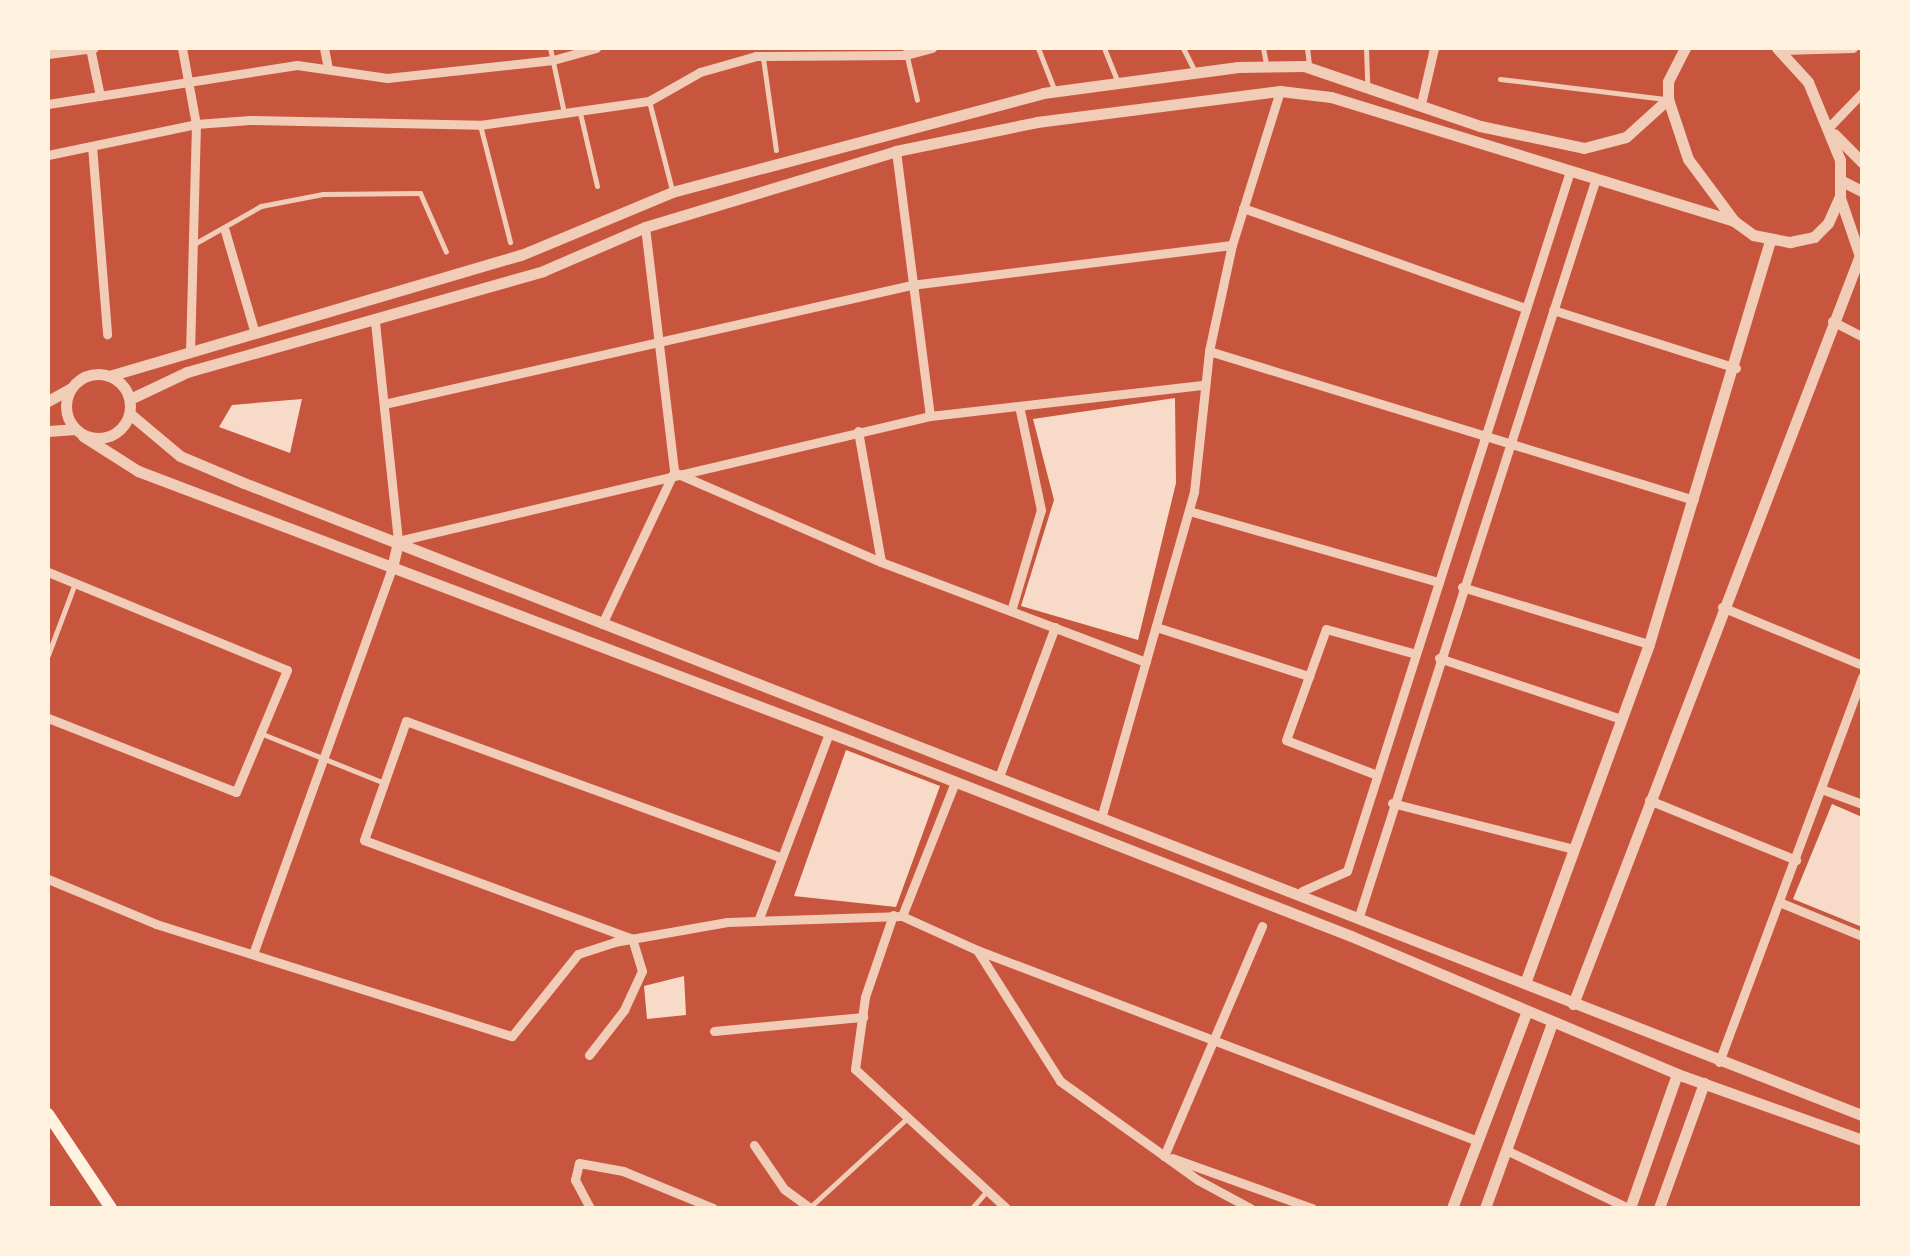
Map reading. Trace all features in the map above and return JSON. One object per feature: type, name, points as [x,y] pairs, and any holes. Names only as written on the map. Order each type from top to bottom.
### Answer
[{"type":"main road","points":[[48,1114],[112,1208]]},
{"type":"street","points":[[48,54],[92,48],[100,96]]},
{"type":"street","points":[[182,48],[196,124],[190,348]]},
{"type":"street","points":[[324,48],[328,69]]},
{"type":"street","points":[[48,104],[297,65],[387,78],[553,60],[596,48]]},
{"type":"street","points":[[48,155],[196,124],[480,125],[649,101],[700,72],[763,58],[932,48]]},
{"type":"street","points":[[1422,104],[1434,48]]},
{"type":"street","points":[[1676,48],[1668,99],[1688,159],[1734,221]]},
{"type":"street","points":[[1672,68],[1685,48]]},
{"type":"street","points":[[1779,49],[1853,48]]},
{"type":"street","points":[[1573,1004],[1861,253],[1840,196],[1830,128],[1808,82],[1779,49]]},
{"type":"street","points":[[48,401],[87,376],[108,376],[190,348],[521,255],[672,192],[1056,92],[1195,73],[1309,68],[1367,84],[1480,126],[1584,148],[1626,138],[1668,99]]},
{"type":"street","points":[[1102,815],[1189,511],[1202,385],[1232,245],[1280,92]]},
{"type":"street","points":[[130,399],[187,372],[375,322],[543,271],[645,227],[896,152],[1037,122],[1280,92],[1331,97],[1569,174],[1734,221],[1770,240],[1814,237],[1840,196]]},
{"type":"street","points":[[1830,128],[1862,93]]},
{"type":"street","points":[[1830,128],[1862,162]]},
{"type":"street","points":[[92,146],[107,334]]},
{"type":"street","points":[[896,152],[930,416]]},
{"type":"street","points":[[1302,892],[1346,871],[1523,307],[1569,174]]},
{"type":"street","points":[[1840,180],[1862,192]]},
{"type":"street","points":[[1360,914],[1392,803],[1595,181]]},
{"type":"street","points":[[1243,208],[1523,307]]},
{"type":"street","points":[[602,624],[674,472],[663,342],[645,227]]},
{"type":"street","points":[[225,231],[254,330]]},
{"type":"street","points":[[1526,983],[1649,644],[1736,368],[1770,240]]},
{"type":"street","points":[[384,404],[911,285],[1232,245]]},
{"type":"street","points":[[1553,310],[1736,368]]},
{"type":"street","points":[[252,954],[320,757],[392,568],[398,540],[375,322]]},
{"type":"street","points":[[1832,322],[1862,336]]},
{"type":"street","points":[[1209,351],[1695,500]]},
{"type":"street","points":[[48,431],[112,436],[130,414],[130,399],[108,376]]},
{"type":"street","points":[[398,540],[674,472],[930,416],[1202,385]]},
{"type":"street","points":[[70,389],[65,410],[79,432],[138,471],[829,733],[1351,936],[1678,1074],[1862,1140]]},
{"type":"street","points":[[1010,611],[1041,510],[1019,406]]},
{"type":"street","points":[[130,414],[180,456],[602,624],[1360,914],[1719,1062],[1862,1114]]},
{"type":"street","points":[[858,431],[881,562]]},
{"type":"street","points":[[674,472],[881,562],[1146,662]]},
{"type":"street","points":[[1189,511],[1439,582]]},
{"type":"street","points":[[48,572],[288,670],[265,735],[236,792],[48,718]]},
{"type":"street","points":[[1462,587],[1649,644]]},
{"type":"street","points":[[1722,608],[1862,665]]},
{"type":"street","points":[[1156,627],[1309,676]]},
{"type":"street","points":[[1000,774],[1055,628]]},
{"type":"street","points":[[1377,776],[1286,740],[1326,629],[1416,654]]},
{"type":"street","points":[[1439,658],[1621,719]]},
{"type":"street","points":[[1719,1062],[1824,790],[1862,678]]},
{"type":"street","points":[[632,939],[364,840],[406,721],[779,857]]},
{"type":"street","points":[[758,921],[829,733]]},
{"type":"street","points":[[954,782],[898,916],[863,1017],[855,1069],[1006,1208]]},
{"type":"street","points":[[1824,790],[1862,804]]},
{"type":"street","points":[[1649,800],[1796,860]]},
{"type":"street","points":[[1392,803],[1574,850]]},
{"type":"street","points":[[48,880],[252,954],[512,1036],[578,954],[632,939],[758,921],[898,916],[976,950],[1478,1140]]},
{"type":"street","points":[[1778,902],[1862,936]]},
{"type":"street","points":[[1164,1156],[1262,926]]},
{"type":"street","points":[[589,1055],[624,1010],[642,971],[632,939]]},
{"type":"street","points":[[976,950],[1060,1081],[1164,1156],[1250,1208]]},
{"type":"street","points":[[1452,1208],[1526,1013]]},
{"type":"street","points":[[714,1031],[863,1017]]},
{"type":"street","points":[[1485,1208],[1552,1023]]},
{"type":"street","points":[[1506,1150],[1629,1208],[1678,1074]]},
{"type":"street","points":[[1659,1208],[1704,1083]]},
{"type":"street","points":[[754,1145],[784,1189],[809,1208]]},
{"type":"street","points":[[1164,1156],[1312,1208]]},
{"type":"street","points":[[590,1208],[575,1180],[579,1164],[623,1171],[712,1208]]},
{"type":"lane","points":[[550,48],[564,114]]},
{"type":"lane","points":[[1038,48],[1056,92]]},
{"type":"lane","points":[[1104,48],[1118,84]]},
{"type":"lane","points":[[1184,48],[1195,73]]},
{"type":"lane","points":[[1263,48],[1266,67]]},
{"type":"lane","points":[[1307,48],[1309,68]]},
{"type":"lane","points":[[1366,48],[1367,84]]},
{"type":"lane","points":[[906,51],[916,100]]},
{"type":"lane","points":[[763,58],[776,150]]},
{"type":"lane","points":[[1500,79],[1668,99]]},
{"type":"lane","points":[[649,101],[672,192]]},
{"type":"lane","points":[[579,110],[597,186]]},
{"type":"lane","points":[[480,125],[510,242]]},
{"type":"lane","points":[[191,245],[225,231],[244,214],[292,200],[420,193],[446,252]]},
{"type":"lane","points":[[48,656],[75,583]]},
{"type":"lane","points":[[265,735],[382,782]]},
{"type":"lane","points":[[809,1208],[909,1116]]},
{"type":"lane","points":[[972,1208],[987,1190]]},
{"type":"building","points":[[1175,398],[1176,483],[1138,640],[1021,606],[1054,500],[1033,419]]},
{"type":"building","points":[[302,399],[290,453],[219,427],[232,405]]},
{"type":"building","points":[[846,750],[940,786],[896,907],[794,896]]},
{"type":"building","points":[[1832,804],[1862,817],[1862,927],[1793,899]]},
{"type":"building","points":[[684,976],[686,1015],[647,1019],[644,986]]}]
